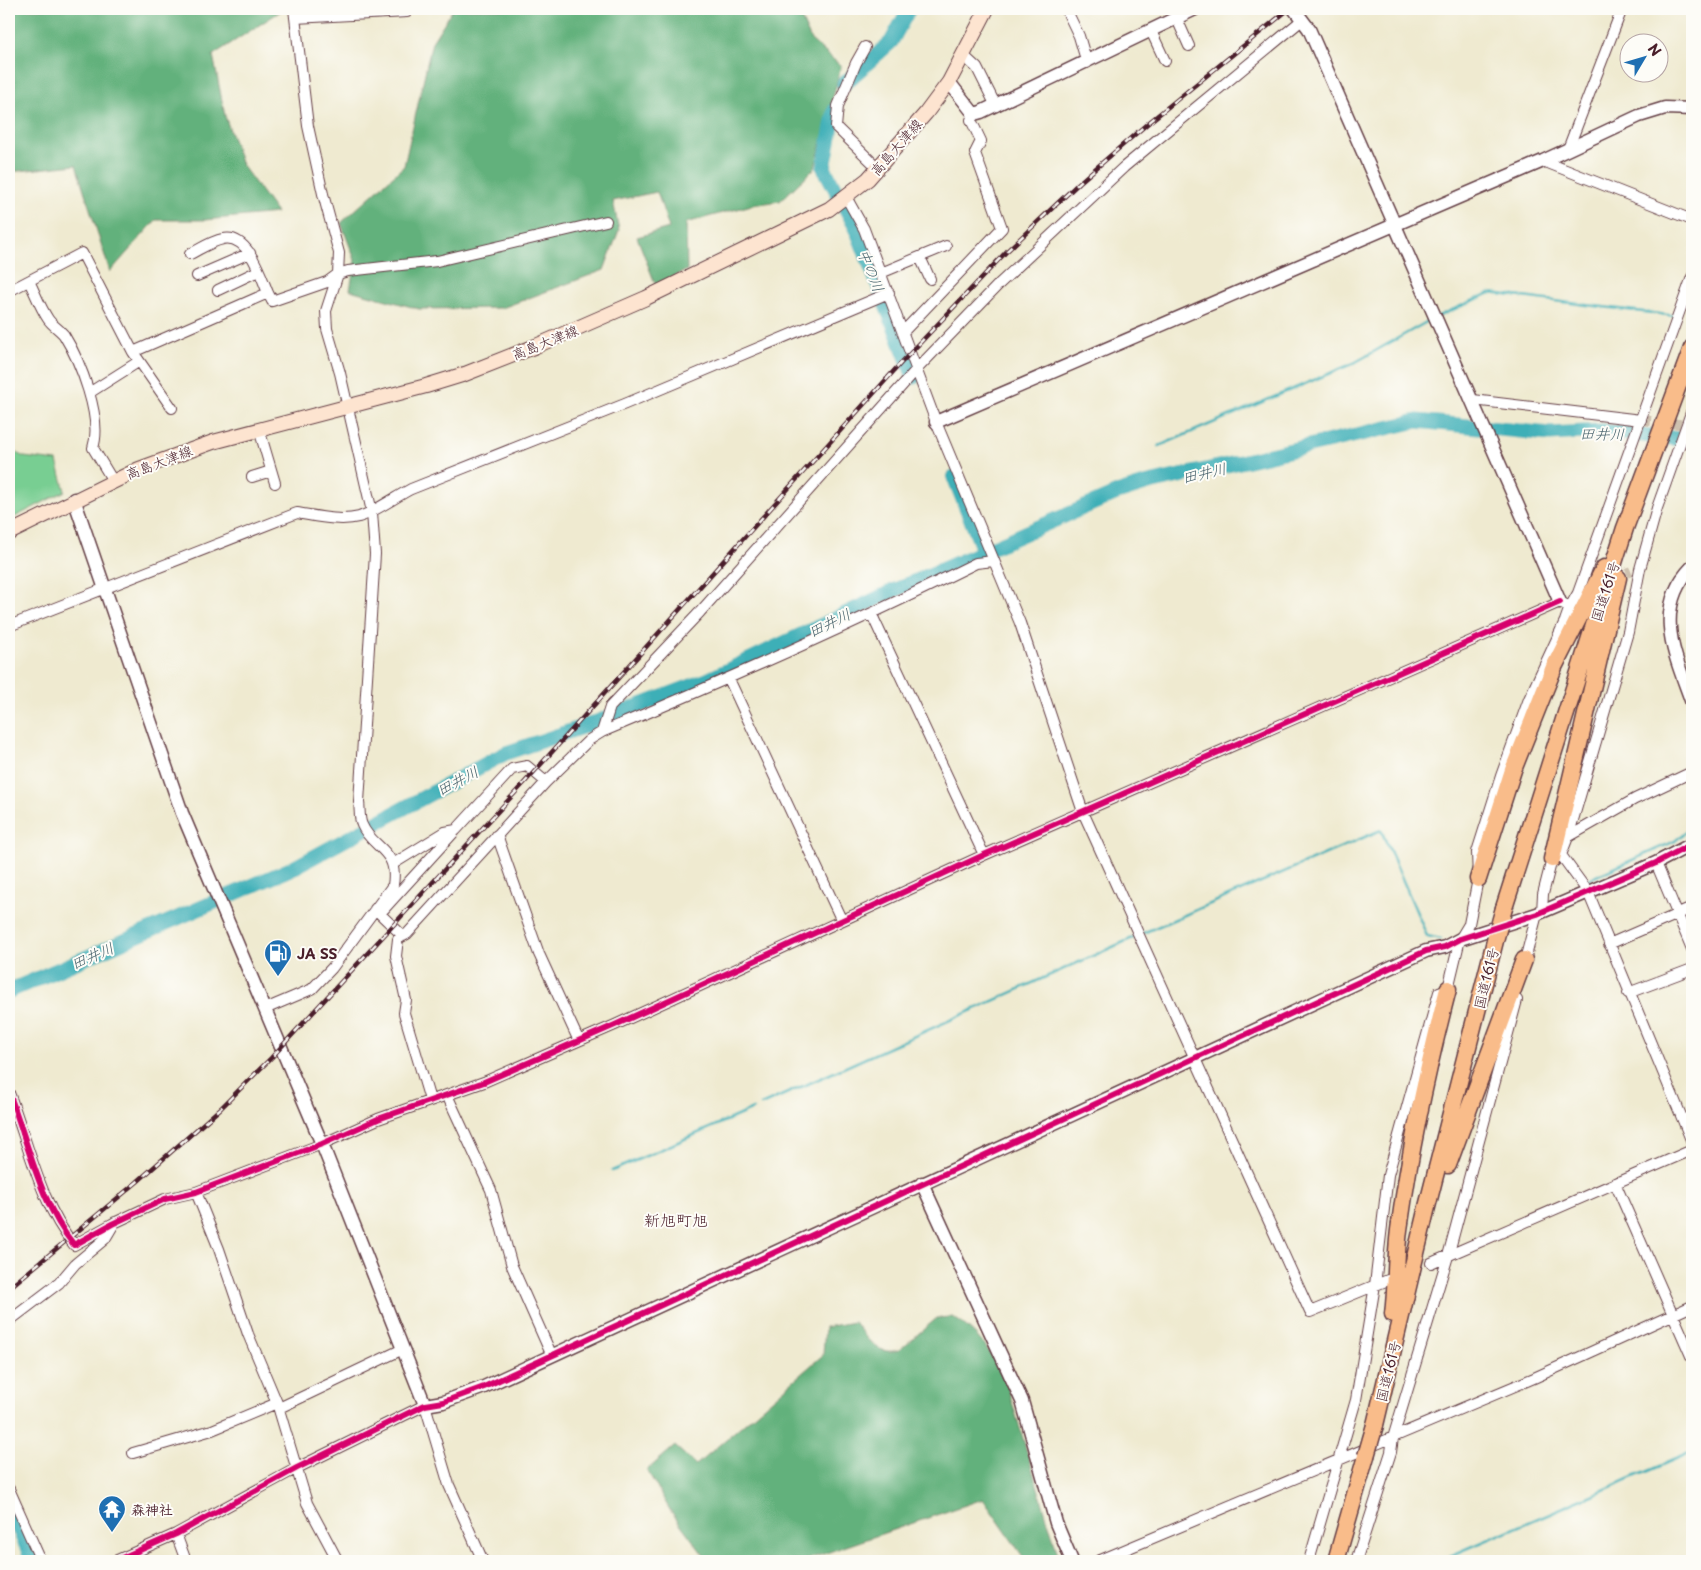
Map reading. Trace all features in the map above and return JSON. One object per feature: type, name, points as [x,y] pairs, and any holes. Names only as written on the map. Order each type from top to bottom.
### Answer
[{"type":"highway","name":"国道161号","points":[[1336,1561],[1375,1425],[1426,1211],[1504,908],[1625,528],[1692,348]]},
{"type":"highway","points":[[1557,857],[1612,608],[1625,528]]},
{"type":"highway","points":[[1478,878],[1513,770],[1554,667],[1625,528]]},
{"type":"highway","points":[[1388,1374],[1404,1329],[1446,1170],[1501,1016],[1524,960]]},
{"type":"highway","points":[[1388,1374],[1399,1226],[1430,1059],[1448,989]]},
{"type":"main road","name":"高島大津線","points":[[9,533],[112,481],[213,442],[465,374],[536,346],[664,290],[804,222],[843,199],[878,168],[949,82],[987,9]]},
{"type":"street","points":[[1066,9],[1079,36],[1087,63]]},
{"type":"street","points":[[903,332],[1002,228],[975,152],[981,141],[971,120],[974,114],[996,106],[1087,63],[1196,9]]},
{"type":"street","points":[[1294,9],[1309,29],[1491,444],[1564,604],[1504,768],[1477,852],[1478,878],[1469,924],[1460,939],[1448,989],[1439,992],[1388,1175],[1375,1285],[1356,1400],[1309,1561]]},
{"type":"street","points":[[1568,149],[1622,9]]},
{"type":"street","points":[[265,1009],[312,989],[332,968],[375,909],[392,885],[395,873],[393,864],[363,826],[359,802],[359,776],[375,554],[372,512],[327,328],[326,311],[338,274],[339,253],[308,126],[294,13],[408,12]]},
{"type":"street","points":[[1177,19],[1189,46]]},
{"type":"street","points":[[603,729],[610,707],[700,612],[916,370],[1000,284],[1124,167],[1302,20]]},
{"type":"street","points":[[1151,31],[1165,61]]},
{"type":"street","points":[[865,47],[856,62],[838,106],[836,127],[878,168]]},
{"type":"street","points":[[964,56],[977,68],[996,106]]},
{"type":"street","points":[[949,82],[974,114]]},
{"type":"street","points":[[936,422],[1543,161],[1639,116],[1665,108],[1692,109]]},
{"type":"street","points":[[1543,161],[1692,220]]},
{"type":"street","points":[[843,199],[864,229],[936,422],[1020,624],[1083,812],[1196,1056],[1310,1312],[1388,1280]]},
{"type":"street","points":[[190,254],[223,238],[231,239],[250,253],[272,301],[327,282],[348,270],[436,260],[606,221]]},
{"type":"street","points":[[882,273],[946,246]]},
{"type":"street","points":[[9,291],[82,253],[135,357],[172,408]]},
{"type":"street","points":[[197,276],[250,253]]},
{"type":"street","points":[[920,257],[930,279]]},
{"type":"street","points":[[218,290],[258,271]]},
{"type":"street","points":[[9,1093],[26,1145],[45,1192],[62,1231],[74,1245],[116,1222],[165,1199],[196,1192],[322,1144],[378,1119],[484,1082],[578,1039],[615,1025],[841,919],[984,855],[1564,604],[1580,593],[1692,277]]},
{"type":"street","points":[[29,280],[49,321],[65,337],[94,405],[96,441],[93,448],[112,481]]},
{"type":"street","points":[[9,626],[297,513],[333,518],[358,517],[372,512],[380,505],[411,489],[625,404],[889,292]]},
{"type":"street","points":[[89,393],[135,357],[268,293]]},
{"type":"street","points":[[1473,400],[1640,422]]},
{"type":"street","points":[[1356,1561],[1448,1256],[1523,977],[1524,960],[1557,857],[1568,837],[1628,632],[1635,570],[1692,410]]},
{"type":"street","points":[[259,429],[275,484]]},
{"type":"street","points":[[252,477],[271,471]]},
{"type":"street","points":[[74,499],[182,813],[322,1144],[425,1404],[448,1485],[483,1561]]},
{"type":"street","points":[[430,1100],[404,1013],[406,1000],[396,956],[398,939],[403,936],[546,782],[589,740],[603,729],[729,679],[872,615],[976,564],[994,561]]},
{"type":"street","points":[[1692,567],[1675,590],[1669,620],[1672,644],[1692,703]]},
{"type":"street","points":[[872,615],[984,855]]},
{"type":"street","points":[[729,679],[841,919]]},
{"type":"street","points":[[375,909],[384,909],[512,769],[527,766],[546,782]]},
{"type":"street","points":[[1568,837],[1636,799],[1692,772]]},
{"type":"street","points":[[393,864],[445,832],[456,830]]},
{"type":"street","points":[[497,835],[539,954],[578,1039]]},
{"type":"street","points":[[115,1561],[176,1534],[297,1468],[425,1404],[443,1402],[484,1387],[1426,950],[1445,947],[1460,939],[1539,913],[1656,862],[1692,844]]},
{"type":"street","points":[[1557,857],[1588,892],[1628,993],[1692,1142]]},
{"type":"street","points":[[1656,862],[1692,949]]},
{"type":"street","points":[[1609,944],[1692,908]]},
{"type":"street","points":[[375,909],[403,936]]},
{"type":"street","points":[[1628,993],[1692,969]]},
{"type":"street","points":[[447,1095],[491,1190],[512,1266],[552,1356]]},
{"type":"street","points":[[1431,1262],[1692,1150]]},
{"type":"street","points":[[922,1183],[1022,1401],[1056,1523],[1072,1561]]},
{"type":"street","points":[[1615,1183],[1692,1358]]},
{"type":"street","points":[[196,1192],[248,1334],[278,1406],[307,1503],[338,1561]]},
{"type":"street","points":[[9,1321],[59,1283],[75,1264],[105,1240],[116,1222]]},
{"type":"street","points":[[1098,1561],[1534,1378],[1692,1306]]},
{"type":"street","points":[[133,1453],[212,1430],[278,1406],[403,1349]]},
{"type":"street","points":[[9,1489],[41,1561]]},
{"type":"street","points":[[176,1534],[186,1561]]},
{"type":"green space","points":[[9,9],[284,9],[213,55],[225,116],[242,165],[277,213],[205,220],[156,220],[110,272],[76,165],[9,172]]},
{"type":"green space","points":[[453,9],[797,9],[811,40],[841,66],[815,168],[780,201],[752,205],[686,223],[687,270],[656,286],[637,237],[669,228],[657,192],[613,201],[619,230],[604,270],[502,308],[419,309],[350,290],[355,260],[341,223],[404,166],[432,42]]},
{"type":"green space","points":[[9,449],[24,457],[57,461],[65,491],[9,520]]},
{"type":"green space","points":[[952,1317],[970,1329],[984,1345],[1006,1382],[1060,1561],[1026,1561],[983,1499],[803,1561],[708,1561],[670,1510],[647,1470],[675,1446],[696,1465],[823,1355],[825,1327],[854,1322],[878,1348],[891,1351],[899,1350],[937,1318]]},
{"type":"waterway","name":"中の川","points":[[844,84],[891,42],[909,9]]},
{"type":"waterway","name":"中の川","points":[[835,110],[824,168],[855,226],[914,377]]},
{"type":"waterway","points":[[1439,316],[1490,293],[1676,316]]},
{"type":"waterway","points":[[1159,446],[1354,363],[1430,320]]},
{"type":"waterway","name":"田井川","points":[[9,991],[293,868],[506,753],[594,723],[707,680],[895,590],[1117,493],[1145,484],[1417,421],[1550,434],[1602,431],[1692,440]]},
{"type":"waterway","name":"中の川","points":[[954,477],[983,550]]},
{"type":"waterway","points":[[1585,881],[1675,841],[1692,826]]},
{"type":"waterway","points":[[1143,933],[1381,830],[1427,936],[1441,939]]},
{"type":"waterway","points":[[761,1105],[1135,937]]},
{"type":"waterway","points":[[612,1171],[753,1109]]},
{"type":"waterway","points":[[1450,1556],[1692,1452]]},
{"type":"waterway","points":[[9,1507],[33,1561]]},
{"type":"tunnel","points":[[1641,420],[1687,425]]},
{"type":"tunnel","points":[[1613,579],[1631,571]]},
{"type":"railway","points":[[9,1288],[137,1182],[221,1108],[271,1058],[525,782],[901,363],[1007,251],[1080,182],[1147,124],[1289,9]]},
{"type":"cycle path","points":[[9,1093],[36,1172],[52,1211],[74,1245],[112,1224],[165,1199],[196,1192],[322,1144],[378,1119],[484,1082],[615,1025],[984,855],[1560,602]]},
{"type":"cycle path","points":[[115,1561],[176,1534],[297,1468],[425,1405],[443,1402],[484,1387],[1426,951],[1445,947],[1460,939],[1537,914],[1656,863],[1692,844]]},
{"type":"place","name":"JA SS","points":[[278,977]]},
{"type":"place","name":"森神社","points":[[112,1533]]},
{"type":"district","name":"新旭町旭","points":[[676,1219]]}]
